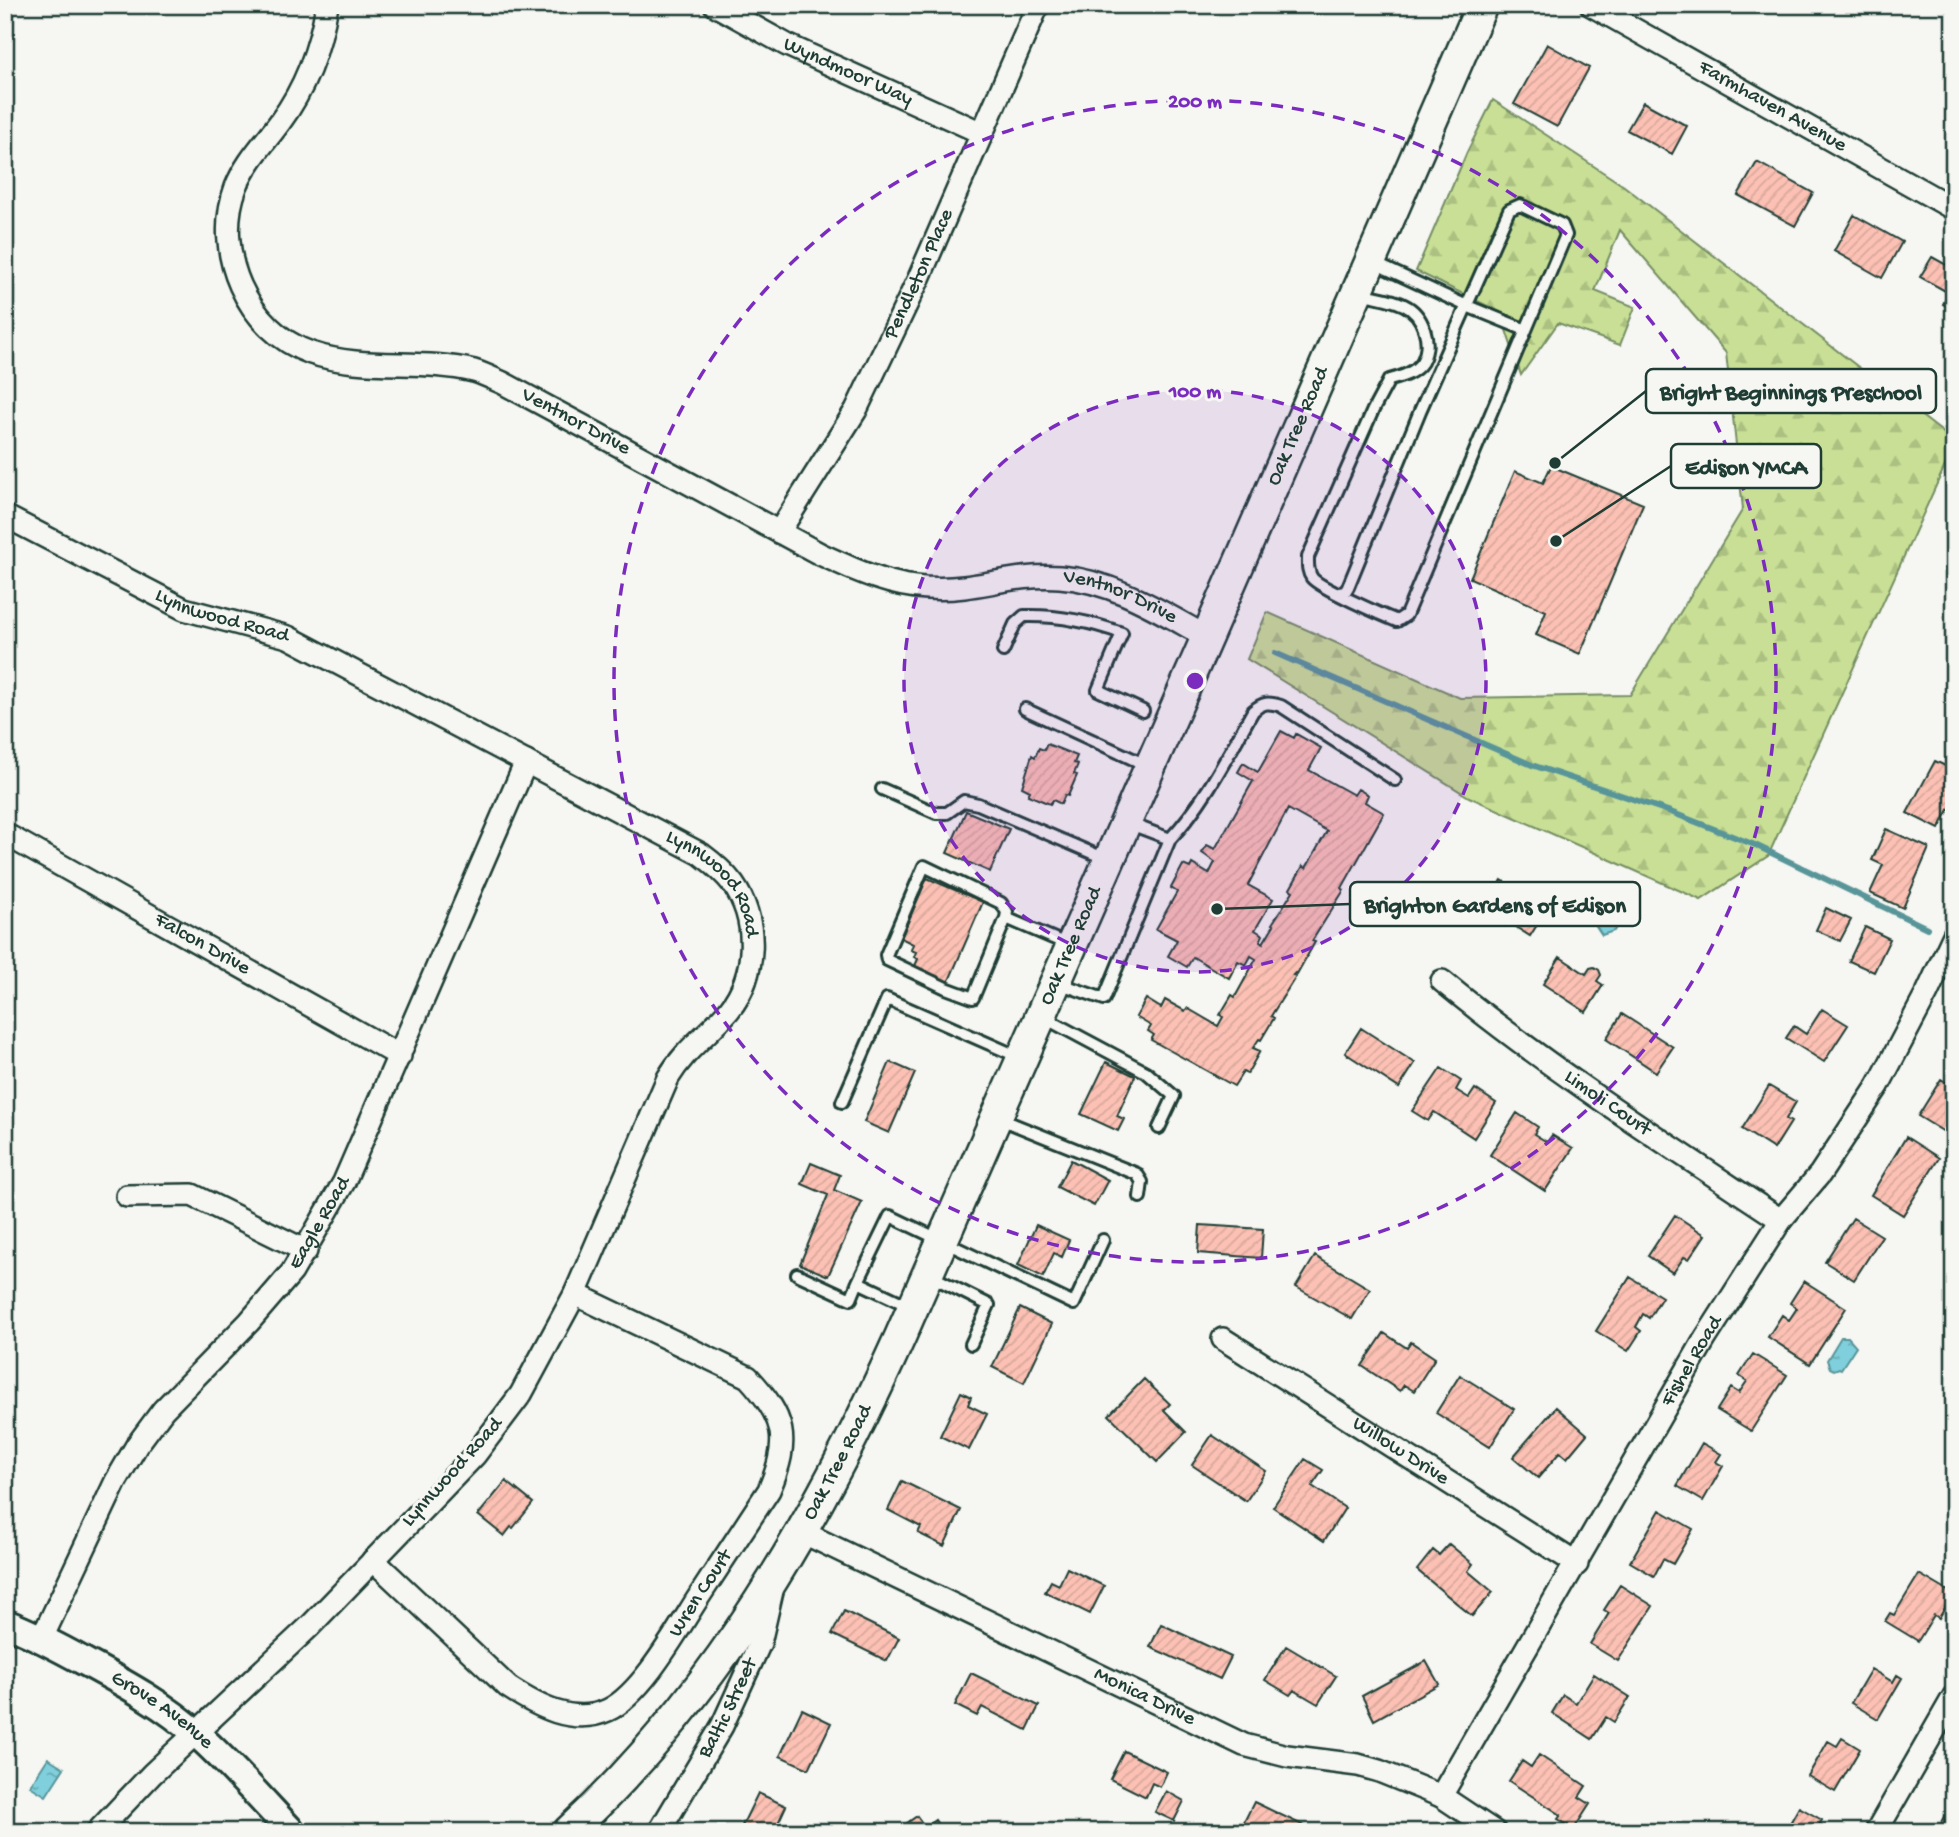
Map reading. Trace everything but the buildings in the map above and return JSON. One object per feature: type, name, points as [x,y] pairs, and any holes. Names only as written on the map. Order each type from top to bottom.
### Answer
[{"type":"main road","name":"Oak Tree Road","points":[[568,1832],[616,1786],[667,1729],[729,1645],[802,1532],[874,1393],[1482,5]]},
{"type":"street","name":"Ventnor Drive","points":[[327,5],[323,31],[306,80],[286,113],[247,164],[235,189],[229,215],[229,243],[234,269],[244,295],[260,317],[280,336],[300,349],[333,360],[449,368],[485,375],[779,532],[870,577],[906,587],[961,587],[1005,580],[1059,577],[1096,584],[1141,601],[1207,637]]},
{"type":"street","name":"Wyndmoor Way","points":[[715,5],[787,45],[982,133]]},
{"type":"street","name":"Pendleton Place","points":[[779,532],[856,410],[919,278],[1038,5]]},
{"type":"street","name":"Farmhaven Avenue","points":[[1591,5],[1954,209]]},
{"type":"street","name":"Lynnwood Road","points":[[5,516],[184,609],[288,637],[701,854],[719,867],[733,884],[744,904],[750,925],[750,958],[741,990],[729,1009],[685,1052],[668,1078],[575,1294],[521,1394],[475,1455],[310,1626],[152,1774],[97,1832]]},
{"type":"street","name":"Eagle Road","points":[[42,1639],[116,1481],[136,1445],[163,1410],[249,1322],[292,1272],[306,1251],[344,1182],[526,762]]},
{"type":"street","name":"Falcon Drive","points":[[5,834],[400,1056]]},
{"type":"street","name":"Fishel Road","points":[[1441,1796],[1705,1339],[1781,1220],[1820,1174],[1878,1086],[1954,935]]},
{"type":"street","name":"Limoli Court","points":[[1442,981],[1499,1028],[1577,1084],[1781,1220]]},
{"type":"street","points":[[127,1196],[192,1195],[306,1251]]},
{"type":"street","name":"Wren Court","points":[[373,1560],[508,1687],[559,1714],[583,1715],[607,1711],[624,1699],[658,1660],[769,1490],[779,1467],[782,1437],[778,1416],[767,1398],[748,1377],[575,1294]]},
{"type":"street","name":"Willow Drive","points":[[1223,1339],[1577,1564]]},
{"type":"street","name":"Monica Drive","points":[[802,1532],[1244,1745],[1287,1756],[1358,1765],[1441,1796],[1495,1832]]},
{"type":"street","name":"Baltic Street","points":[[659,1832],[722,1726],[760,1643],[775,1576]]},
{"type":"street","name":"Grove Avenue","points":[[5,1623],[42,1639],[128,1685],[197,1734],[292,1832]]},
{"type":"street","points":[[1876,1832],[1954,1696]]},
{"type":"lane","points":[[1339,593],[1345,592],[1348,587],[1420,411],[1509,210],[1520,205],[1562,225],[1566,235],[1406,615],[1397,621],[1339,593],[1313,580],[1307,569],[1308,556],[1373,410],[1389,380],[1407,376],[1422,362],[1426,342],[1424,326],[1417,315],[1404,304],[1358,292]]},
{"type":"lane","points":[[1371,261],[1466,306],[1526,330]]},
{"type":"lane","points":[[1003,651],[1015,624],[1024,616],[1062,616],[1095,623],[1122,633],[1098,690],[1143,711]]},
{"type":"lane","points":[[1055,982],[1104,999],[1170,839],[1201,802],[1253,711],[1260,705],[1270,703],[1281,706],[1395,780]]},
{"type":"lane","points":[[1025,709],[1150,767]]},
{"type":"lane","points":[[882,789],[936,813],[947,813],[964,801],[978,803],[1109,860]]},
{"type":"lane","points":[[1126,822],[1170,839]]},
{"type":"lane","points":[[924,866],[1001,903],[1007,912],[1006,918],[973,998],[887,960],[890,943],[924,866]]},
{"type":"lane","points":[[1006,918],[1071,946]]},
{"type":"lane","points":[[842,1102],[887,999],[1022,1058]]},
{"type":"lane","points":[[1040,1016],[1146,1072],[1174,1096],[1160,1128]]},
{"type":"lane","points":[[996,1117],[1138,1174],[1142,1182],[1140,1197]]},
{"type":"lane","points":[[797,1274],[851,1298],[890,1216],[1074,1304],[1103,1240]]},
{"type":"lane","points":[[926,1274],[989,1305],[971,1344]]},
{"type":"lane","points":[[858,1282],[912,1307]]},
{"type":"green space","points":[[1493,100],[1624,186],[1954,441],[1768,856],[1701,900],[1469,797],[1247,659],[1267,612],[1460,698],[1630,695],[1743,509],[1726,353],[1620,230],[1595,291],[1635,307],[1620,345],[1558,323],[1521,375],[1500,312],[1416,271],[1467,152]]},
{"type":"water","points":[[1601,898],[1610,902],[1618,924],[1614,931],[1602,935],[1596,926],[1600,919],[1597,903]]},
{"type":"water","points":[[1841,1337],[1848,1337],[1856,1346],[1841,1369],[1834,1370],[1830,1368],[1827,1360]]},
{"type":"water","points":[[48,1758],[64,1768],[46,1796],[30,1786]]},
{"type":"waterway","points":[[1275,653],[1532,765],[1668,811],[1755,845],[1927,928]]},
{"type":"place","name":"Bright Beginnings Preschool","points":[[1555,463]]},
{"type":"place","name":"Edison YMCA","points":[[1556,541]]},
{"type":"place","name":"Brighton Gardens of Edison","points":[[1217,909]]}]
